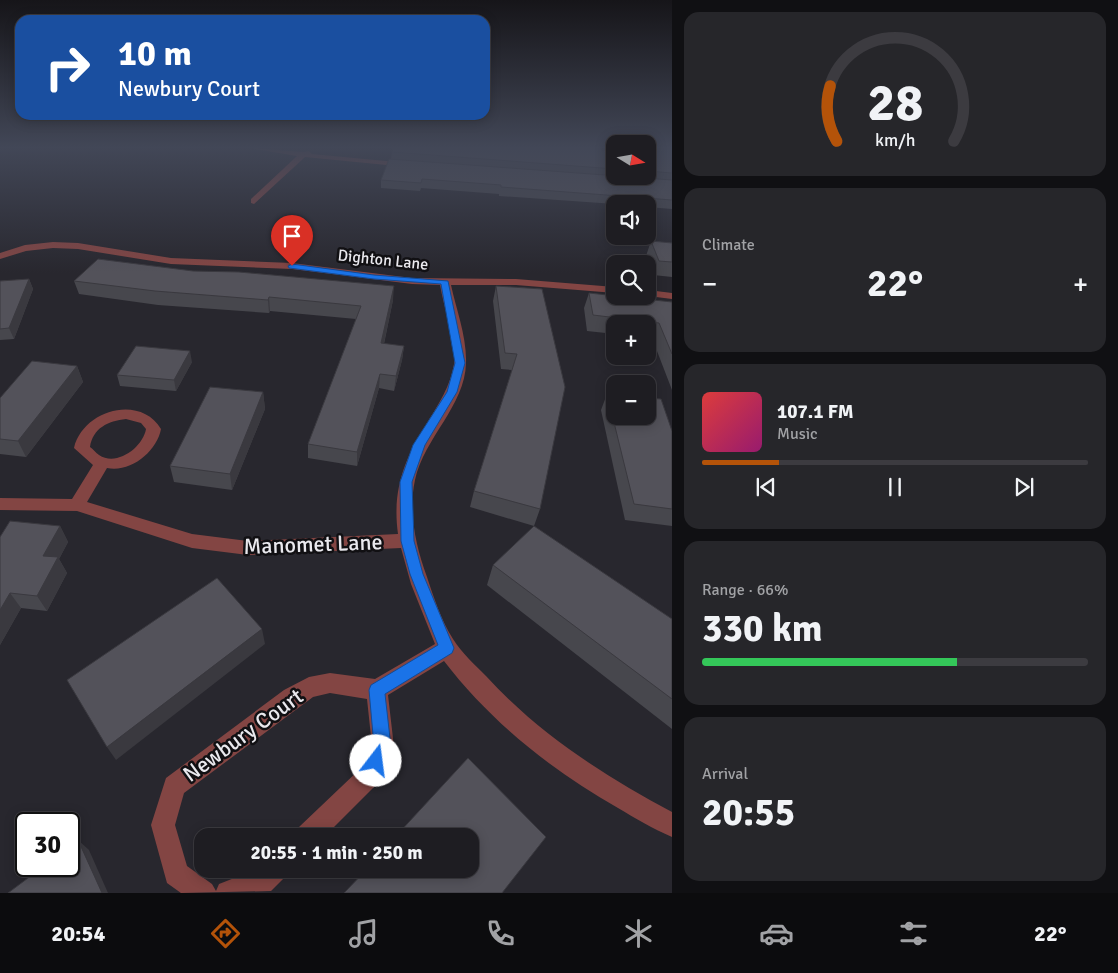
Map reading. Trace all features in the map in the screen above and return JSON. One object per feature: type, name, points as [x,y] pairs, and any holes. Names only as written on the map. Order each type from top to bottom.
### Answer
[{"type":"street","points":[[254,201],[266,190]]},
{"type":"street","name":"Dighton Lane","points":[[0,256],[25,248],[52,245],[78,246],[171,261],[292,266],[374,277],[445,282],[532,283],[606,289]]},
{"type":"street","points":[[408,541],[406,482],[419,445],[452,392],[460,363],[445,282]]},
{"type":"street","points":[[656,294],[672,296]]},
{"type":"street","points":[[126,414],[146,418],[152,424],[155,431],[154,438],[140,454],[129,459],[103,462],[93,460],[82,448],[87,432],[94,425],[115,415],[126,414]]},
{"type":"street","points":[[77,505],[103,462]]},
{"type":"street","name":"Manomet Lane","points":[[0,504],[77,505],[192,541],[248,548],[408,541],[416,574],[447,648],[485,693],[533,738],[577,771],[672,825]]},
{"type":"street","points":[[316,828],[369,776],[382,747],[377,690],[447,648]]},
{"type":"street","name":"Newbury Court","points":[[204,893],[176,874],[163,825],[174,786],[292,697],[309,687],[330,683],[377,690]]},
{"type":"street","points":[[228,893],[262,882],[266,878]]},
{"type":"building","points":[[536,190],[672,190],[672,200],[656,199],[656,195],[606,195]]},
{"type":"building","points":[[656,241],[672,243],[672,262],[659,261],[653,245],[656,245]]},
{"type":"building","points":[[98,259],[193,271],[239,272],[394,286],[381,343],[404,346],[396,376],[380,374],[357,452],[308,444],[361,306],[269,297],[268,300],[155,291],[74,281]]},
{"type":"building","points":[[29,279],[9,328],[0,329],[0,281]]},
{"type":"building","points":[[496,286],[542,289],[565,387],[540,509],[474,491],[517,354],[505,353]]},
{"type":"building","points":[[589,293],[606,295],[606,305],[656,305],[656,300],[672,302],[672,354],[659,323],[656,323],[656,315],[606,315],[606,317],[593,315]]},
{"type":"building","points":[[136,346],[190,351],[174,380],[117,375]]},
{"type":"building","points":[[32,361],[77,366],[18,441],[0,439],[0,398]]},
{"type":"building","points":[[210,387],[263,392],[230,474],[170,466]]},
{"type":"building","points":[[656,399],[661,399],[672,431],[672,509],[634,504],[615,425],[656,425]]},
{"type":"building","points":[[10,521],[60,526],[43,556],[58,557],[37,596],[10,593],[0,610],[0,537]]},
{"type":"building","points":[[534,526],[672,619],[672,699],[493,565]]},
{"type":"building","points":[[217,578],[262,629],[107,747],[67,680]]},
{"type":"building","points":[[468,758],[546,837],[502,893],[344,893],[358,878],[479,878],[479,828],[403,828]]},
{"type":"building","points":[[80,844],[102,893],[8,893],[29,877],[80,877]]},
{"type":"route","points":[[292,266],[412,281],[445,282],[460,363],[452,392],[419,445],[406,482],[405,510],[408,541],[416,574],[447,648],[377,690],[382,726],[382,747],[376,761]]}]
